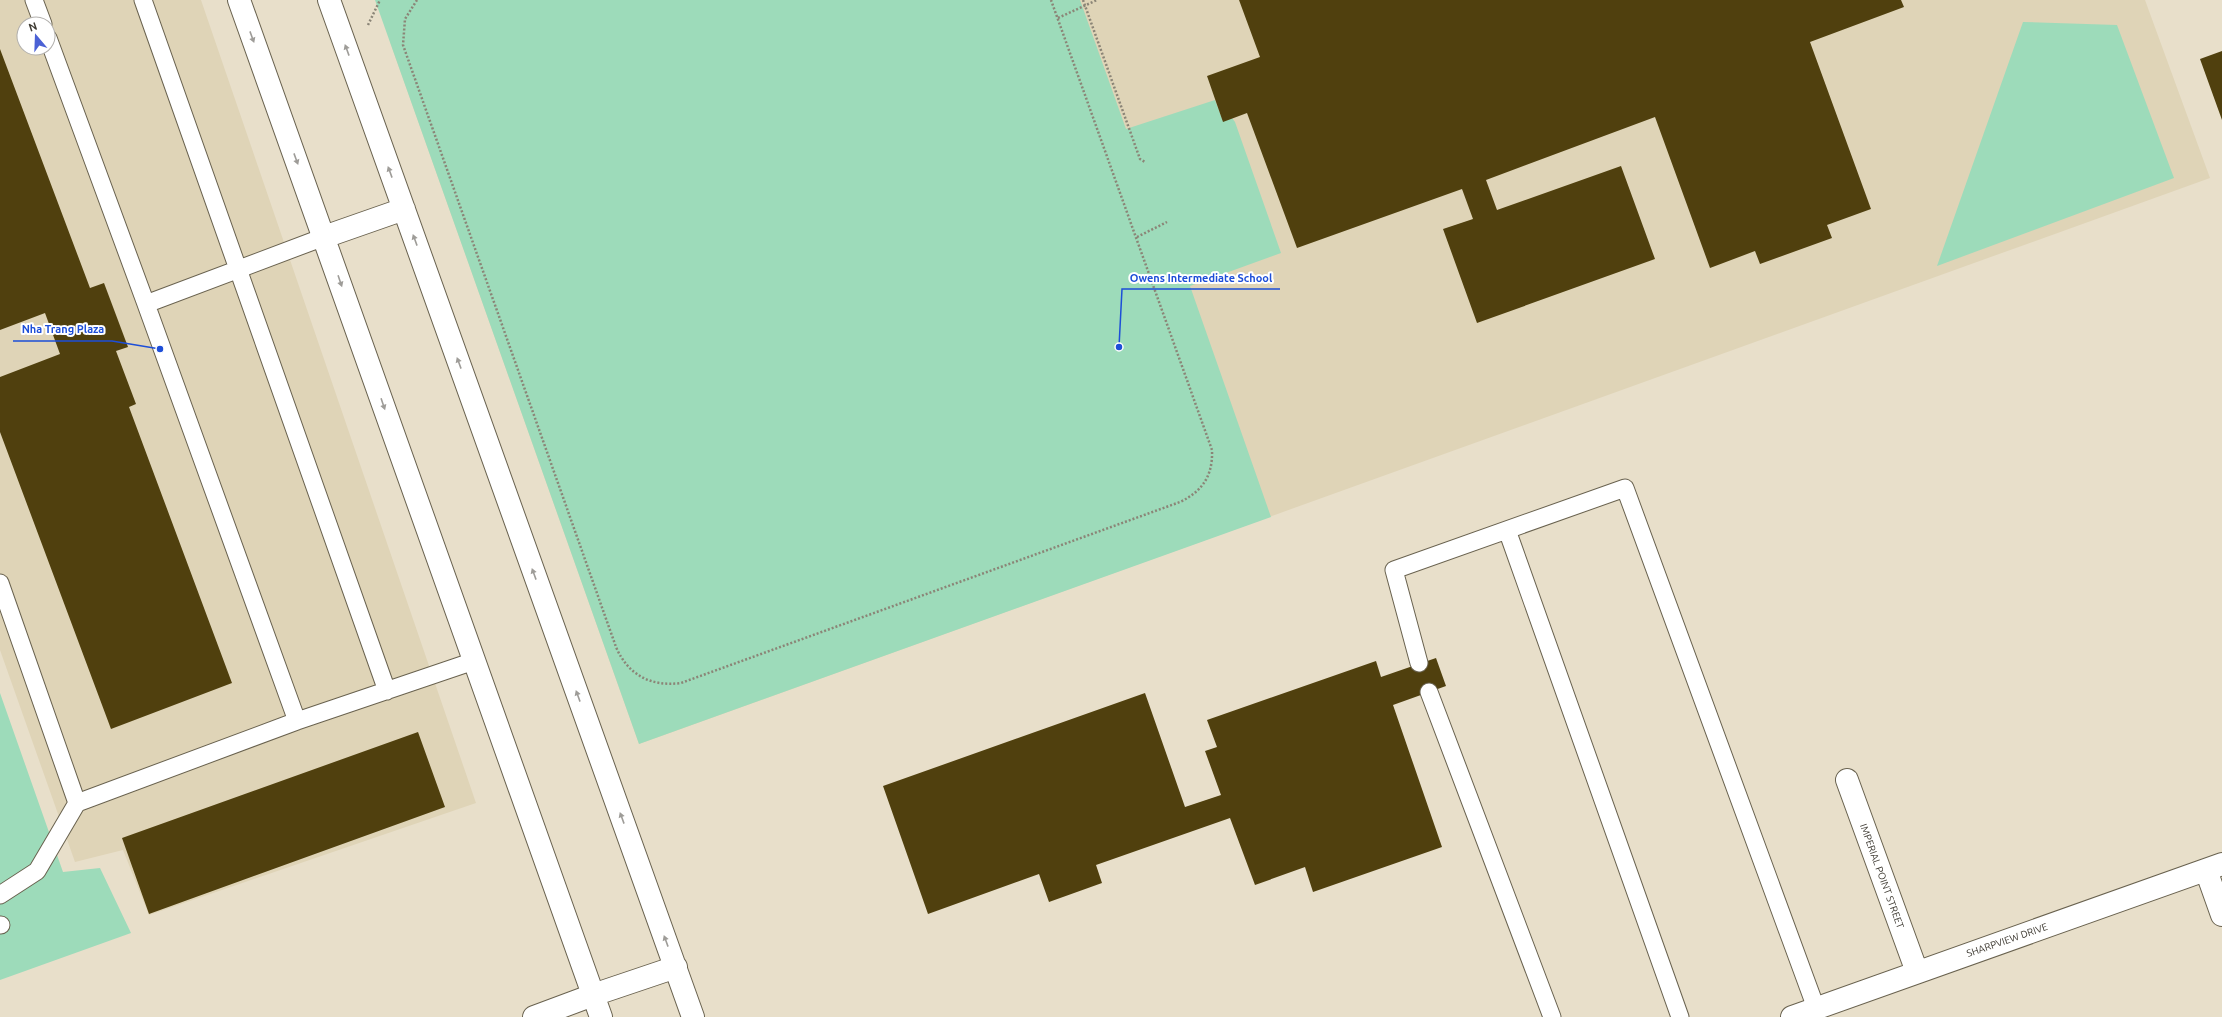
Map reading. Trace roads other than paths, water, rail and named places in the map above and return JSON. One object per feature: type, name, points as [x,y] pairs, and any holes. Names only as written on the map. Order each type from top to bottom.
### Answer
[{"type":"main road","points":[[239,0],[601,1017]]},
{"type":"main road","points":[[329,0],[693,1017]]},
{"type":"main road","points":[[324,238],[404,209]]},
{"type":"main road","name":"IMPERIAL POINT STREET","points":[[1847,780],[1917,972]]},
{"type":"main road","points":[[2214,867],[2222,915]]},
{"type":"main road","name":"SHARPVIEW DRIVE","points":[[1792,1017],[2214,867]]},
{"type":"main road","points":[[534,1017],[676,967]]},
{"type":"lane","points":[[34,0],[40,16]]},
{"type":"lane","points":[[143,0],[237,270],[387,691]]},
{"type":"lane","points":[[55,56],[298,721]]},
{"type":"lane","points":[[146,304],[324,238]]},
{"type":"lane","points":[[1420,663],[1394,570],[1625,488],[1816,1008]]},
{"type":"lane","points":[[1507,530],[1680,1017]]},
{"type":"lane","points":[[0,583],[77,803]]},
{"type":"lane","points":[[0,895],[37,871],[77,803],[298,721],[474,661]]},
{"type":"lane","points":[[1429,692],[1552,1017]]},
{"type":"place","name":"Owens Intermediate School","points":[[1119,347]]},
{"type":"place","name":"Nha Trang Plaza","points":[[160,349]]}]
